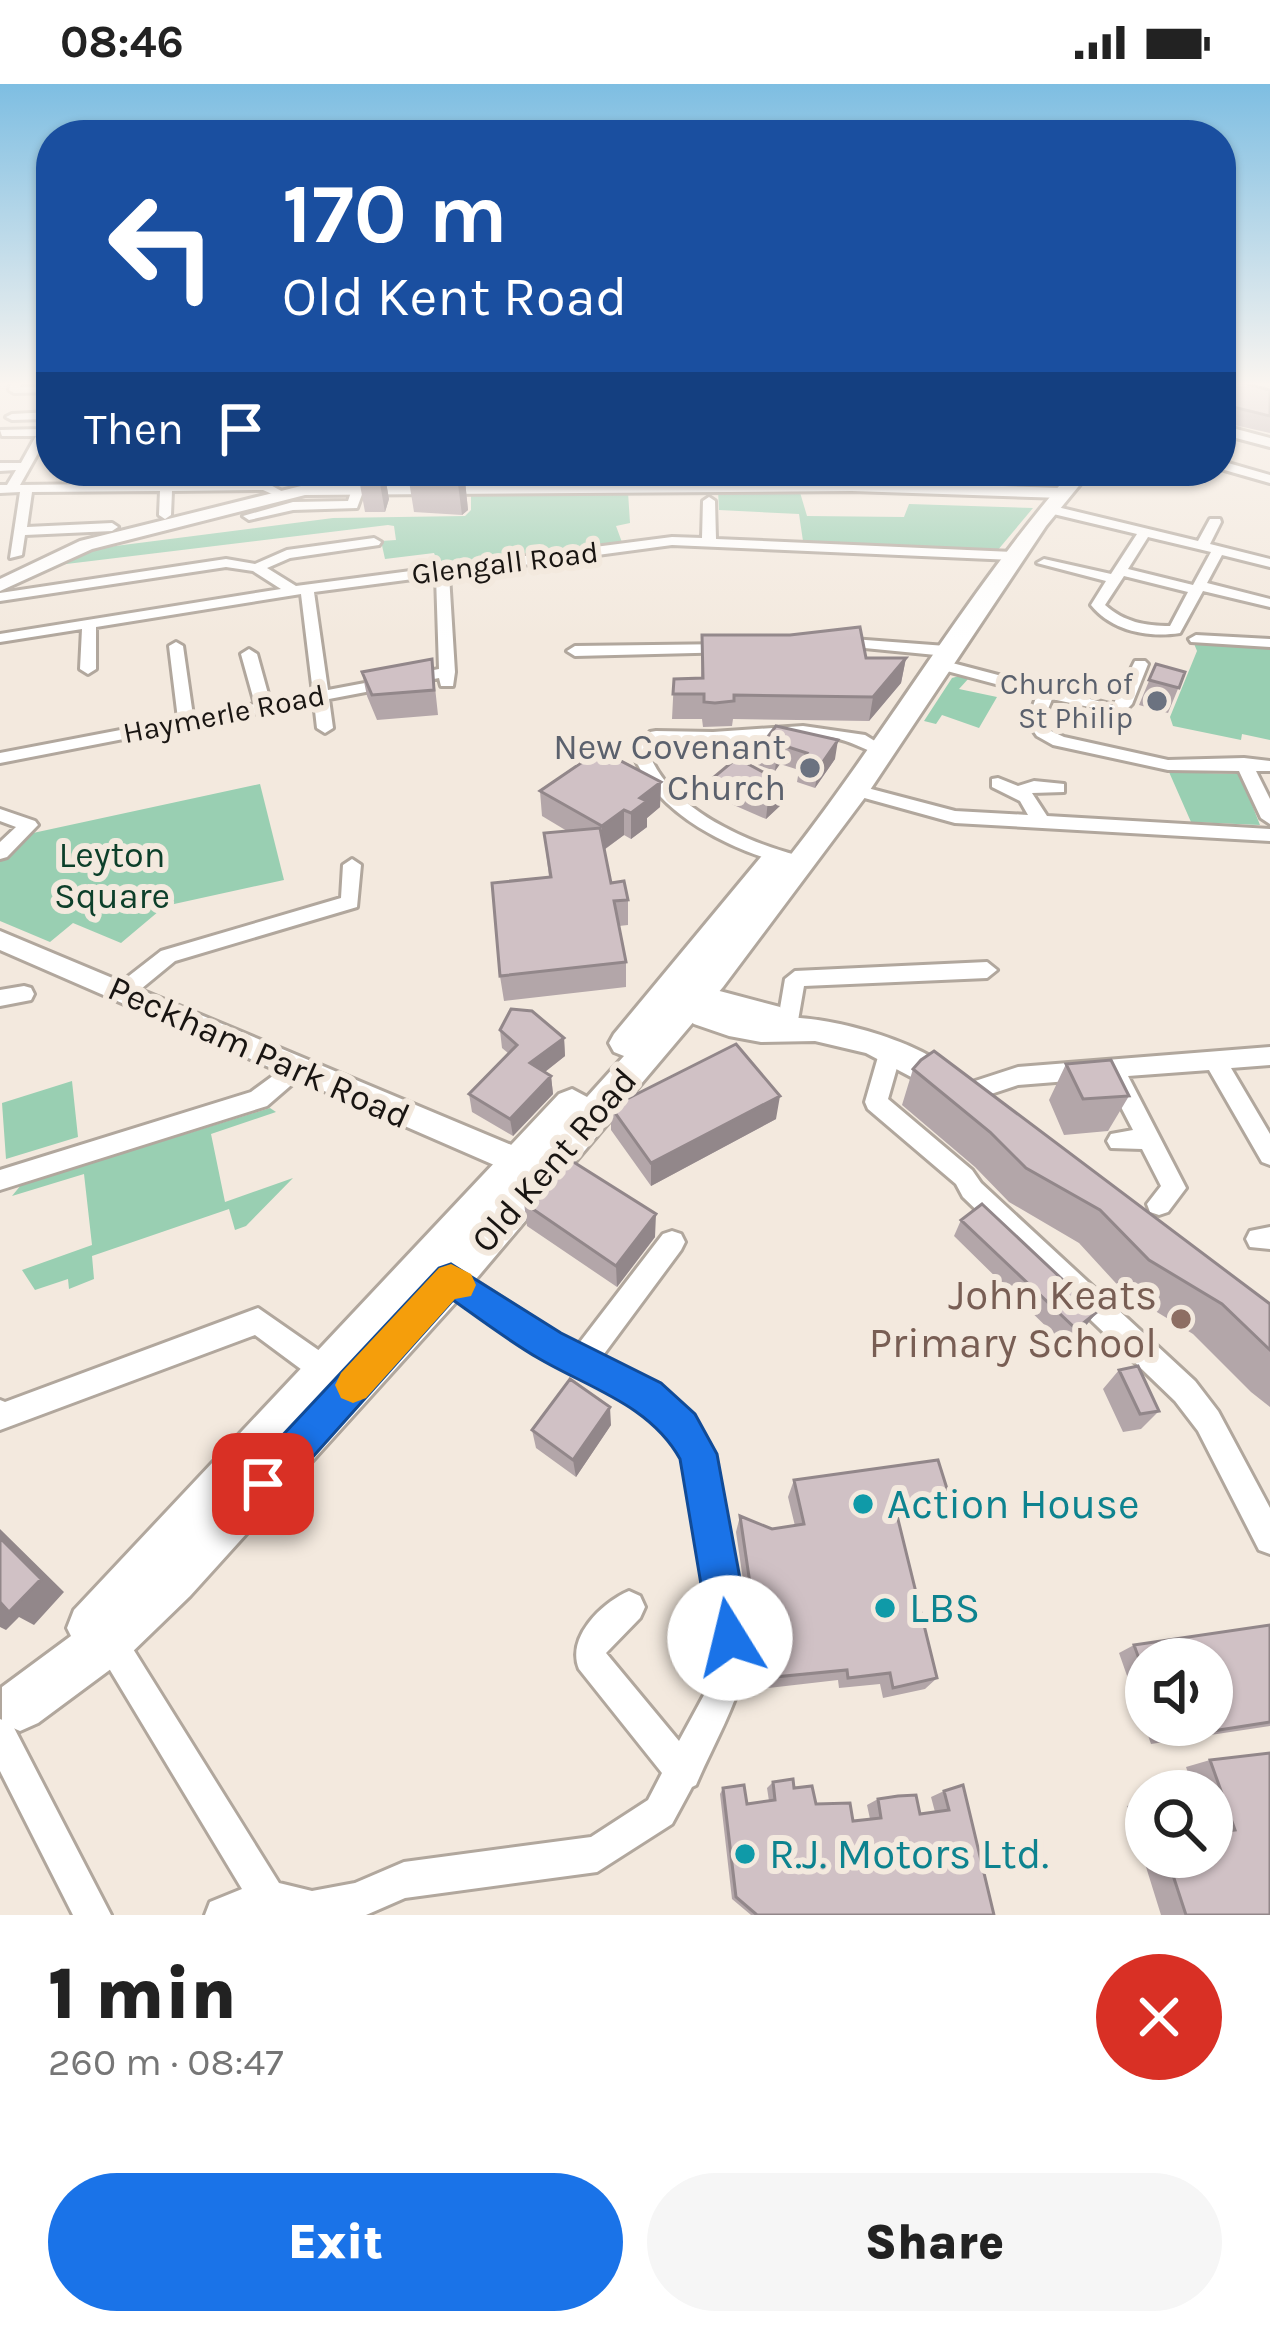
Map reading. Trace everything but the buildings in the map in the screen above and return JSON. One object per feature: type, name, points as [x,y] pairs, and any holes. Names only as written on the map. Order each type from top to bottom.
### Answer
[{"type":"highway","name":"Old Kent Road","points":[[7,1721],[109,1639],[205,1545],[451,1279],[563,1148],[939,662],[1068,486]]},
{"type":"highway","name":"Old Kent Road","points":[[788,855],[856,790],[871,747]]},
{"type":"highway","name":"Old Kent Road","points":[[7,1721],[519,1162],[680,997]]},
{"type":"highway","points":[[328,1371],[360,1357],[428,1283],[451,1279]]},
{"type":"main road","points":[[0,586],[68,552],[279,494],[373,486]]},
{"type":"main road","points":[[992,486],[1055,501]]},
{"type":"main road","name":"Peckham Park Road","points":[[0,940],[519,1162]]},
{"type":"main road","points":[[680,997],[704,1017],[774,1033],[788,1027],[891,1050],[912,1059],[977,1106]]},
{"type":"main road","points":[[519,1162],[535,1163],[563,1148]]},
{"type":"street","points":[[1236,469],[1270,479]]},
{"type":"street","points":[[709,542],[710,486]]},
{"type":"street","points":[[165,514],[168,487]]},
{"type":"street","points":[[15,555],[20,530],[13,488],[265,487],[279,494]]},
{"type":"street","points":[[249,516],[293,506],[353,505],[358,489]]},
{"type":"street","points":[[1055,501],[1145,532],[1270,563]]},
{"type":"street","points":[[1145,532],[1098,605],[1108,618],[1168,632],[1175,630],[1198,588],[1215,522]]},
{"type":"street","points":[[20,530],[112,527]]},
{"type":"street","name":"Glengall Road","points":[[0,638],[300,590],[672,541],[1013,556]]},
{"type":"street","points":[[256,568],[287,554],[374,542]]},
{"type":"street","points":[[329,548],[341,585]]},
{"type":"street","points":[[1044,563],[1270,603]]},
{"type":"street","points":[[0,596],[214,564],[256,568],[300,590],[325,728]]},
{"type":"street","name":"Haymerle Road","points":[[0,758],[320,695],[447,677],[443,576]]},
{"type":"street","points":[[88,669],[89,624]]},
{"type":"street","points":[[1196,639],[1270,643]]},
{"type":"street","points":[[820,642],[899,644],[939,662],[1045,695],[1116,711],[1124,704],[1140,664]]},
{"type":"street","points":[[176,646],[186,721]]},
{"type":"street","points":[[575,651],[613,657],[739,649]]},
{"type":"street","points":[[249,654],[263,706]]},
{"type":"street","points":[[1045,695],[1035,722],[1042,733],[1059,741],[1168,765],[1270,766]]},
{"type":"street","points":[[788,855],[677,804],[643,764],[642,756],[656,736],[696,740],[793,731],[871,747]]},
{"type":"street","points":[[1244,764],[1270,818]]},
{"type":"street","points":[[998,783],[1019,790],[1058,788]]},
{"type":"street","points":[[856,790],[955,817],[1270,835]]},
{"type":"street","points":[[1019,790],[1041,822]]},
{"type":"street","points":[[0,815],[29,825],[0,854]]},
{"type":"street","points":[[123,992],[168,956],[350,902],[352,865]]},
{"type":"street","points":[[788,1027],[795,979],[988,970]]},
{"type":"street","points":[[0,998],[24,994]]},
{"type":"street","points":[[891,1050],[876,1102],[964,1178],[1194,1401],[1270,1539]]},
{"type":"street","points":[[977,1106],[983,1087],[1018,1076],[1270,1055]]},
{"type":"street","points":[[1215,1060],[1270,1155]]},
{"type":"street","points":[[0,1180],[259,1100],[296,1068]]},
{"type":"street","points":[[1113,1068],[1174,1188],[1159,1204]]},
{"type":"street","points":[[1119,1142],[1149,1139]]},
{"type":"street","points":[[581,1363],[673,1241]]},
{"type":"street","points":[[223,1915],[268,1898],[312,1909],[356,1901],[404,1880],[597,1853],[660,1812],[718,1702],[730,1660],[727,1615],[698,1454],[673,1416],[648,1396],[581,1363],[451,1279]]},
{"type":"street","points":[[0,1414],[2,1418],[258,1321],[328,1371]]},
{"type":"street","points":[[629,1607],[591,1645],[590,1658],[684,1773]]},
{"type":"street","points":[[109,1639],[268,1898]]},
{"type":"street","points":[[7,1721],[93,1915]]},
{"type":"green space","points":[[799,489],[807,516],[904,517],[909,504],[1033,508],[997,551],[803,541],[799,514],[719,510],[718,490]]},
{"type":"green space","points":[[471,492],[628,492],[630,523],[616,526],[623,545],[440,567],[434,553],[385,559],[381,541],[396,540],[394,526],[388,525],[50,566],[84,550],[333,518],[465,516],[471,510]]},
{"type":"green space","points":[[1193,641],[1270,646],[1270,740],[1242,734],[1241,740],[1173,726],[1170,717],[1197,651]]},
{"type":"green space","points":[[952,678],[969,678],[959,689],[997,697],[979,728],[942,715],[936,724],[924,721]]},
{"type":"green space","points":[[1169,772],[1240,774],[1260,825],[1191,822]]},
{"type":"green space","name":"Leyton Square","points":[[260,784],[284,880],[165,906],[121,943],[73,923],[50,942],[0,921],[0,862],[33,833]]},
{"type":"green space","points":[[72,1081],[78,1137],[6,1159],[2,1103]]},
{"type":"green space","points":[[270,1108],[276,1112],[211,1134],[225,1202],[293,1178],[246,1226],[235,1230],[229,1209],[92,1256],[94,1279],[69,1289],[68,1279],[35,1290],[22,1270],[92,1245],[84,1174],[12,1196],[21,1185]]},
{"type":"slow traffic","points":[[353,1385],[451,1279],[459,1285]]},
{"type":"place","name":"Church of St Philip","points":[[1157,701]]},
{"type":"place","name":"New Covenant Church","points":[[810,768]]},
{"type":"place","name":"John Keats Primary School","points":[[1181,1319]]},
{"type":"place","name":"Action House","points":[[863,1504]]},
{"type":"place","name":"LBS","points":[[885,1608]]},
{"type":"place","name":"R.J. Motors Ltd.","points":[[745,1854]]},
{"type":"route","points":[[263,1484],[451,1279],[548,1345],[648,1396],[682,1427],[698,1454],[730,1638]]}]
